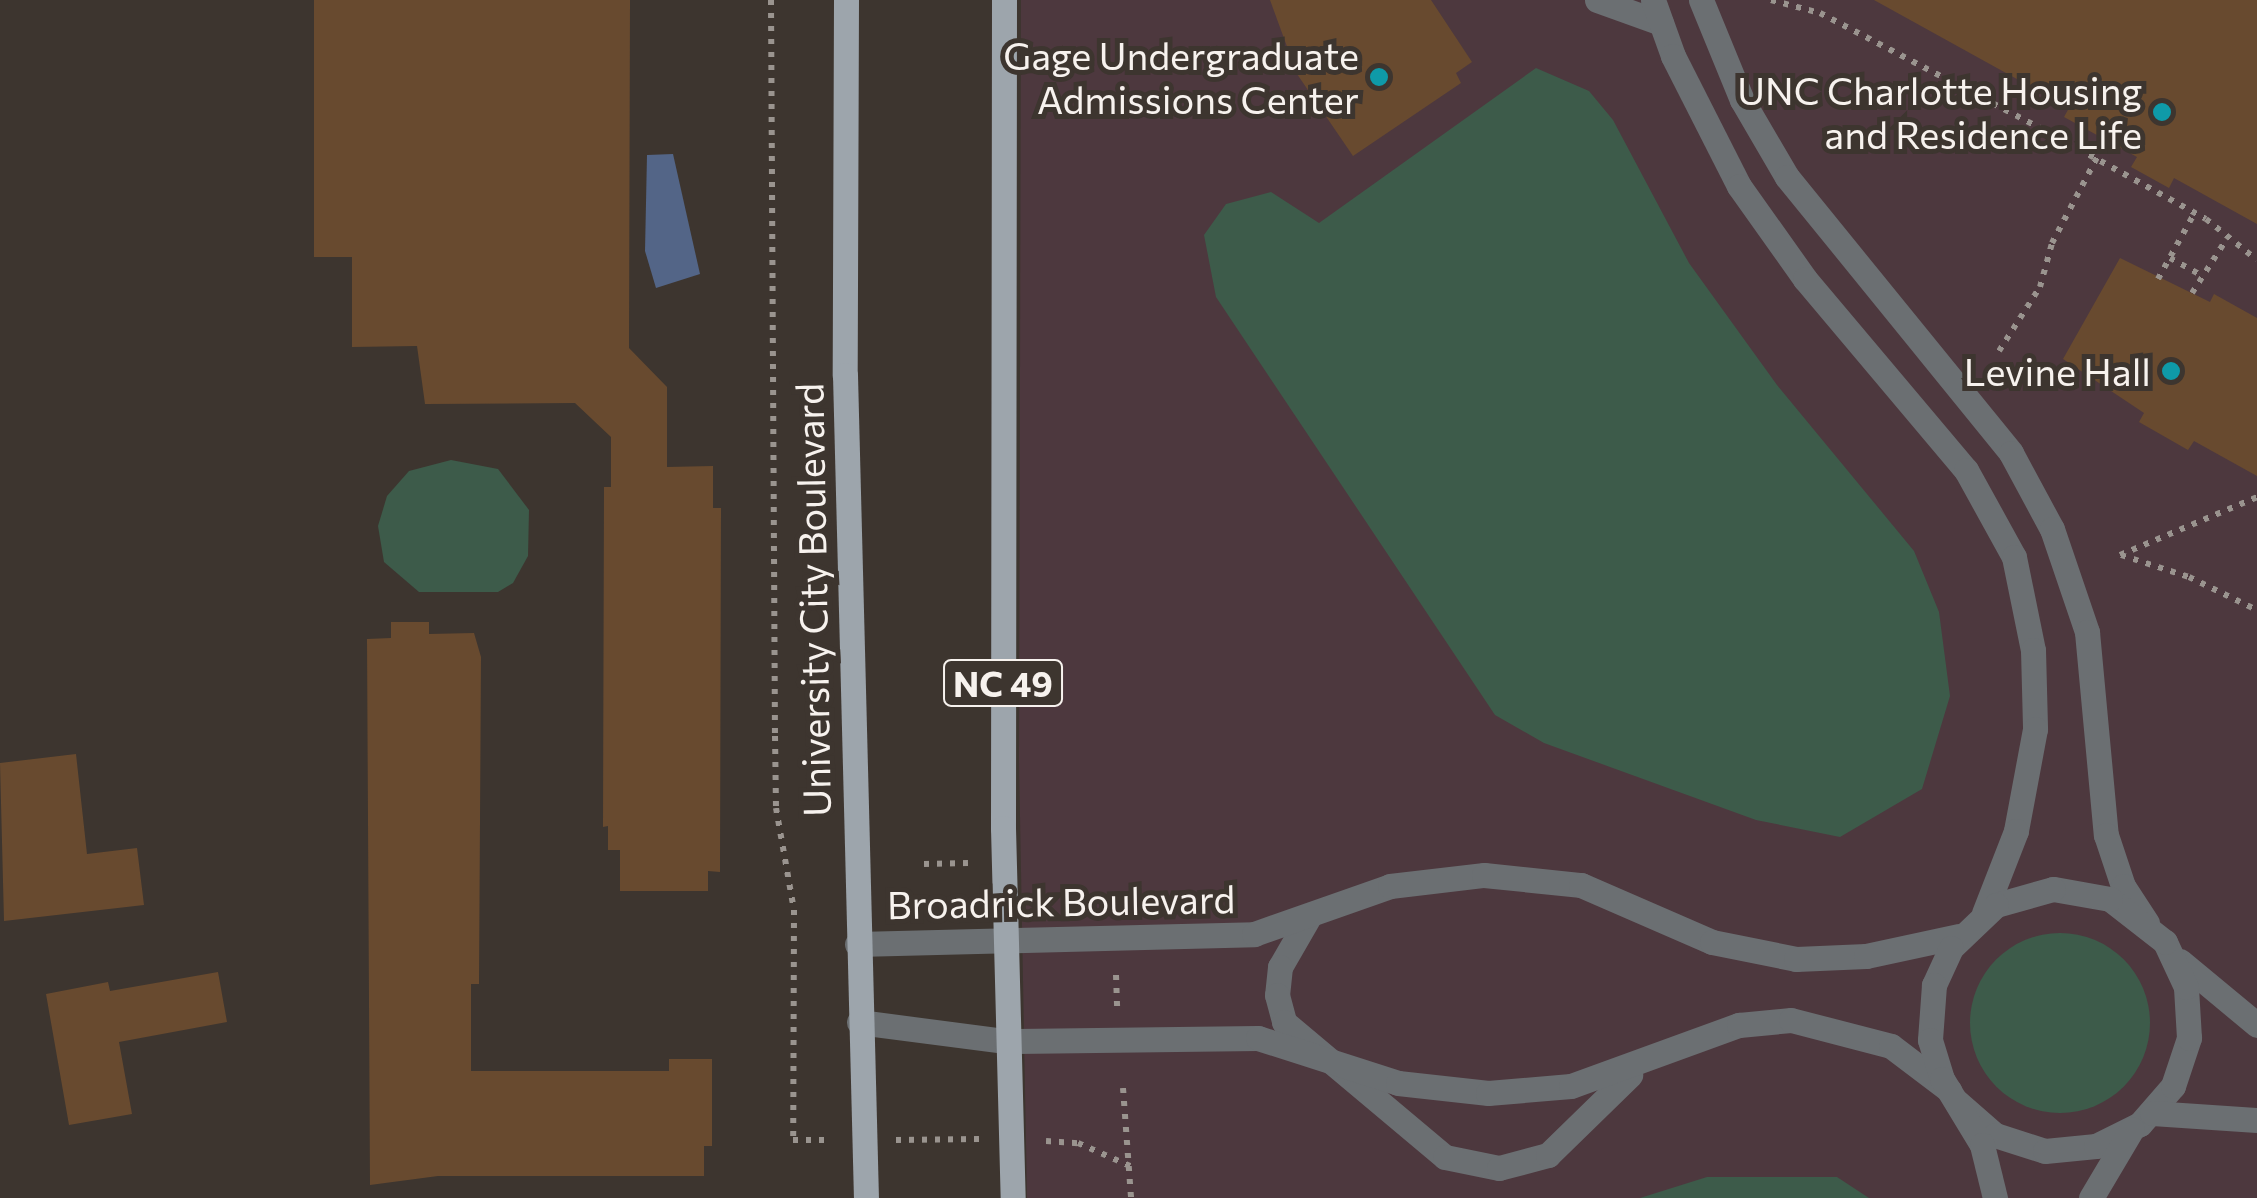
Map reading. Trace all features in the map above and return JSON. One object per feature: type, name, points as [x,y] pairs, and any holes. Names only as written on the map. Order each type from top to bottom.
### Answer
[{"type":"main road","name":"University City Boulevard","points":[[846,0],[846,375],[858,1022],[866,1198]]},
{"type":"main road","name":"NC 49","points":[[1004,0],[1006,1041],[1014,1198]]},
{"type":"street","points":[[1597,0],[1657,12],[1706,126],[1748,200],[1805,279],[1966,470],[2014,557],[2033,650],[2034,729],[2016,831],[1984,914]]},
{"type":"street","points":[[1701,0],[1742,100],[1787,177],[1850,263],[1993,430],[2052,529],[2086,632],[2106,835],[2123,886],[2174,956],[2257,1025]]},
{"type":"street","name":"Broadrick Boulevard","points":[[857,944],[1222,937],[1266,932],[1390,886],[1508,875],[1598,890],[1712,942],[1780,957],[1834,960],[1959,936]]},
{"type":"street","points":[[1995,1198],[1982,1145],[1932,1053],[1928,1012],[1938,972],[1959,936],[1984,914],[2024,894],[2067,890],[2110,899],[2147,922]]},
{"type":"street","points":[[1310,915],[1286,949],[1277,995],[1291,1032],[1428,1148],[1460,1162],[1499,1168],[1548,1155],[1619,1082],[1654,1060]]},
{"type":"street","points":[[2091,1198],[2142,1121],[2173,1086],[2189,1038],[2186,987],[2174,956]]},
{"type":"street","points":[[858,1022],[1006,1041],[1211,1034],[1272,1040],[1398,1083],[1488,1093],[1571,1086],[1654,1060],[1740,1024],[1808,1021],[1892,1046],[1995,1135],[2032,1149],[2084,1149],[2142,1121],[2257,1120]]},
{"type":"path","points":[[771,0],[776,808],[794,910],[792,1140],[820,1140]]},
{"type":"path","points":[[1771,0],[1820,13],[2195,212],[2226,240],[2257,260]]},
{"type":"path","points":[[1999,350],[2040,287],[2052,243],[2106,140]]},
{"type":"path","points":[[2158,279],[2195,212]]},
{"type":"path","points":[[2192,292],[2226,240]]},
{"type":"path","points":[[2170,258],[2201,275]]},
{"type":"path","points":[[2257,497],[2187,532],[2120,554],[2190,577],[2257,610]]},
{"type":"path","points":[[924,864],[968,863]]},
{"type":"path","points":[[1116,974],[1118,1009]]},
{"type":"path","points":[[1123,1088],[1131,1198]]},
{"type":"path","points":[[916,1140],[954,1139]]},
{"type":"path","points":[[1078,1143],[1130,1166]]},
{"type":"shaded area","points":[[1021,0],[2257,0],[2257,1198],[1027,1198],[1019,761]]},
{"type":"green space","points":[[1536,68],[1589,91],[1613,120],[1689,263],[1777,385],[1914,551],[1939,612],[1950,696],[1922,789],[1840,837],[1756,820],[1544,743],[1495,715],[1216,297],[1204,235],[1226,204],[1271,192],[1319,223]]},
{"type":"green space","points":[[451,460],[498,469],[529,510],[528,556],[513,583],[498,592],[419,592],[384,562],[378,526],[387,496],[409,471]]},
{"type":"green space","points":[[2060,933],[2094,940],[2123,960],[2143,989],[2150,1023],[2143,1057],[2123,1086],[2094,1106],[2060,1113],[2026,1106],[1997,1086],[1977,1057],[1970,1023],[1977,989],[1997,960],[2026,940]]},
{"type":"green space","points":[[1707,1177],[1837,1177],[1869,1198],[1640,1198]]},
{"type":"water","points":[[673,154],[700,274],[656,288],[645,251],[647,155]]},
{"type":"building","points":[[314,0],[630,0],[629,348],[667,387],[667,467],[713,466],[713,508],[721,508],[720,872],[708,871],[708,891],[620,891],[620,850],[608,850],[608,826],[603,827],[604,487],[611,487],[611,437],[575,403],[425,404],[417,346],[352,347],[352,257],[314,257]]},
{"type":"building","name":"Gage Undergraduate Admissions Center","points":[[1270,0],[1431,0],[1472,62],[1456,73],[1461,83],[1353,156],[1297,74]]},
{"type":"building","name":"UNC Charlotte Housing and Residence Life","points":[[1874,0],[2257,0],[2257,224],[2174,178],[2169,188],[2131,167],[2137,157],[2064,117],[2069,108]]},
{"type":"building","name":"Levine Hall","points":[[2120,258],[2210,302],[2214,294],[2257,318],[2257,476],[2194,441],[2188,450],[2139,422],[2144,413],[2063,359]]},
{"type":"building","points":[[391,622],[429,622],[429,634],[474,633],[481,657],[479,984],[471,984],[471,1071],[669,1071],[669,1059],[712,1059],[712,1146],[704,1146],[704,1176],[438,1176],[370,1185],[367,639],[391,638]]},
{"type":"building","points":[[76,754],[87,854],[137,848],[144,905],[4,921],[0,763]]},
{"type":"building","points":[[218,972],[227,1022],[119,1042],[132,1114],[69,1125],[46,994],[108,982],[110,991]]},
{"type":"place","name":"Gage Undergraduate Admissions Center","points":[[1379,77]]},
{"type":"place","name":"UNC Charlotte Housing and Residence Life","points":[[2162,112]]},
{"type":"place","name":"Levine Hall","points":[[2171,371]]}]
